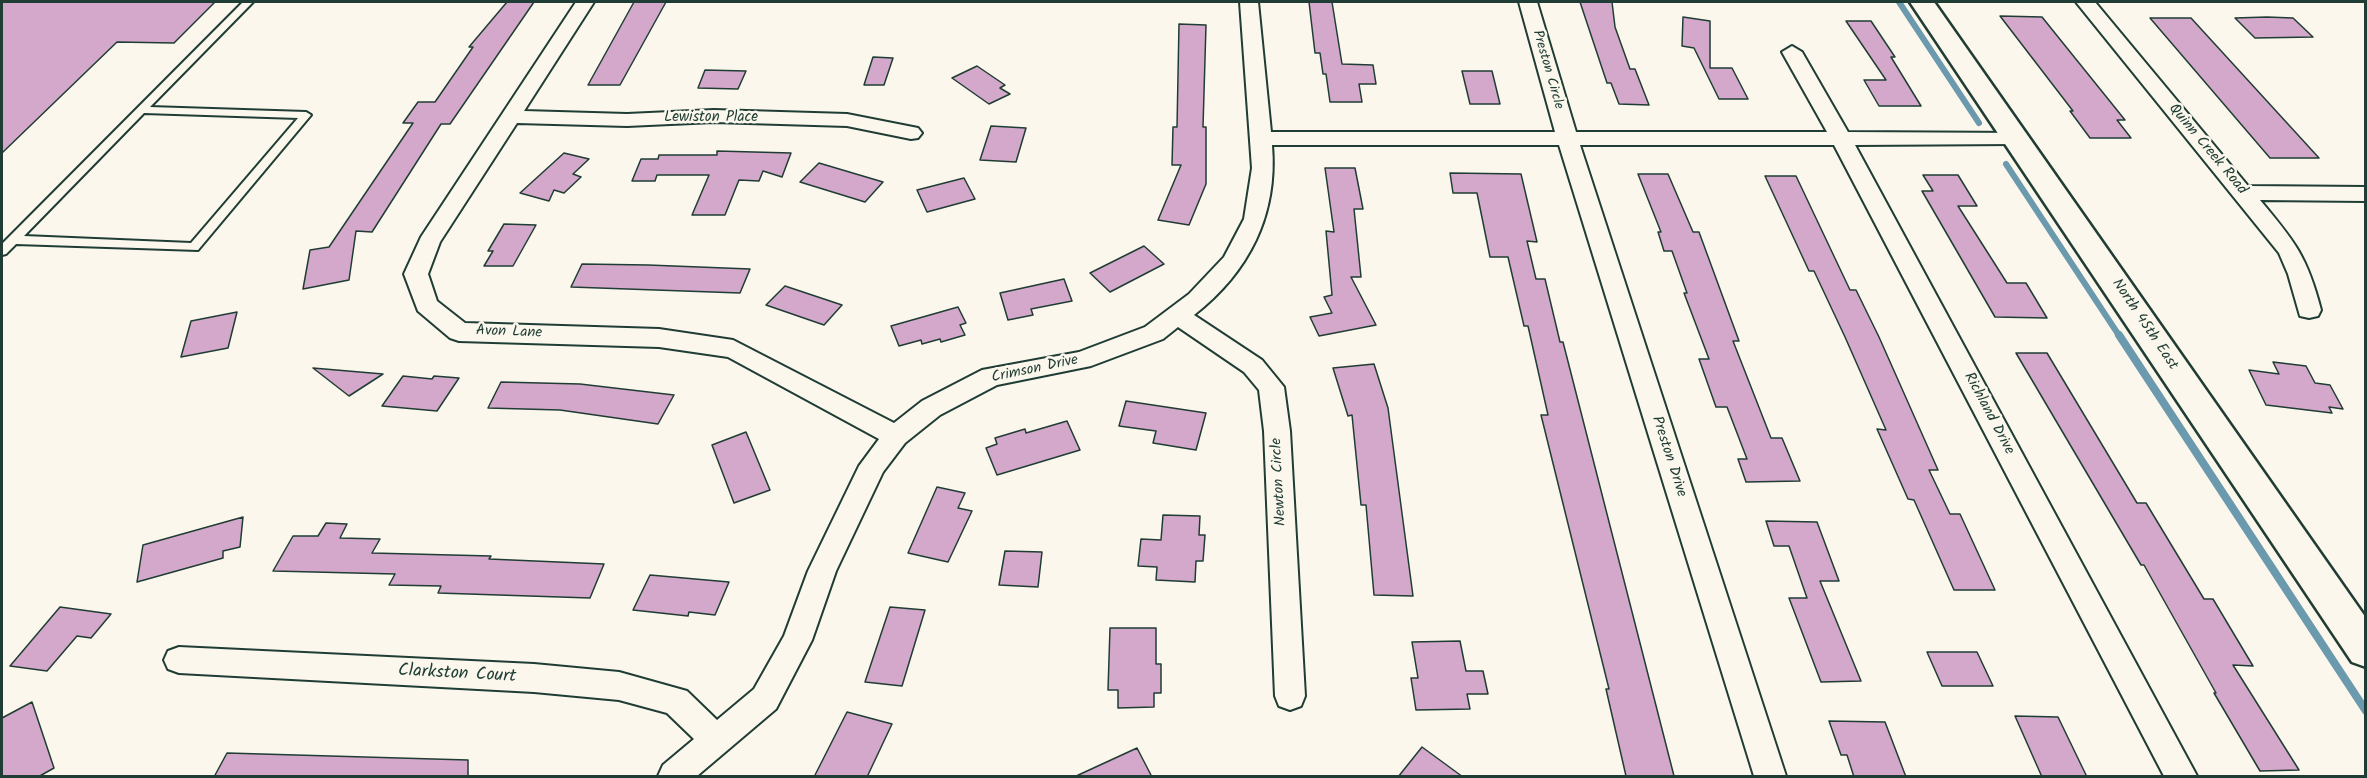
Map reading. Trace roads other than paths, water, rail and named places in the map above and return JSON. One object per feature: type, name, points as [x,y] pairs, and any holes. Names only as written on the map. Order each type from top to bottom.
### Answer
[{"type":"main road","name":"North 45th East","points":[[1922,2],[2366,650]]},
{"type":"street","name":"Avon Lane","points":[[585,2],[429,242],[417,274],[426,305],[459,332],[659,338],[733,349],[896,436]]},
{"type":"street","name":"Crimson Drive","points":[[674,777],[765,699],[797,640],[822,571],[868,475],[896,436],[931,408],[991,377],[1082,360],[1154,333],[1197,300],[1233,261],[1255,219],[1263,168],[1249,2]]},
{"type":"street","name":"Preston Circle","points":[[1528,2],[1567,138]]},
{"type":"street","name":"Quinn Creek Road","points":[[2085,2],[2289,250],[2300,274],[2309,310]]},
{"type":"street","name":"Richland Drive","points":[[1792,52],[1842,140],[2181,777]]},
{"type":"street","name":"Lewiston Place","points":[[511,117],[627,120],[714,116],[836,120],[911,134]]},
{"type":"street","name":"Preston Drive","points":[[1567,138],[1770,777]]},
{"type":"street","points":[[1261,139],[2016,138]]},
{"type":"street","points":[[2243,193],[2366,194]]},
{"type":"street","name":"Newton Circle","points":[[1177,315],[1253,366],[1271,387],[1277,431],[1290,696]]},
{"type":"street","name":"Clarkston Court","points":[[179,660],[534,678],[619,686],[676,701],[717,740]]},
{"type":"lane","points":[[2,251],[248,2]]},
{"type":"lane","points":[[13,240],[194,247],[306,115],[140,110]]},
{"type":"waterway","points":[[1899,2],[1979,123]]},
{"type":"waterway","points":[[2006,164],[2120,337]]},
{"type":"waterway","points":[[2119,335],[2366,711]]}]
